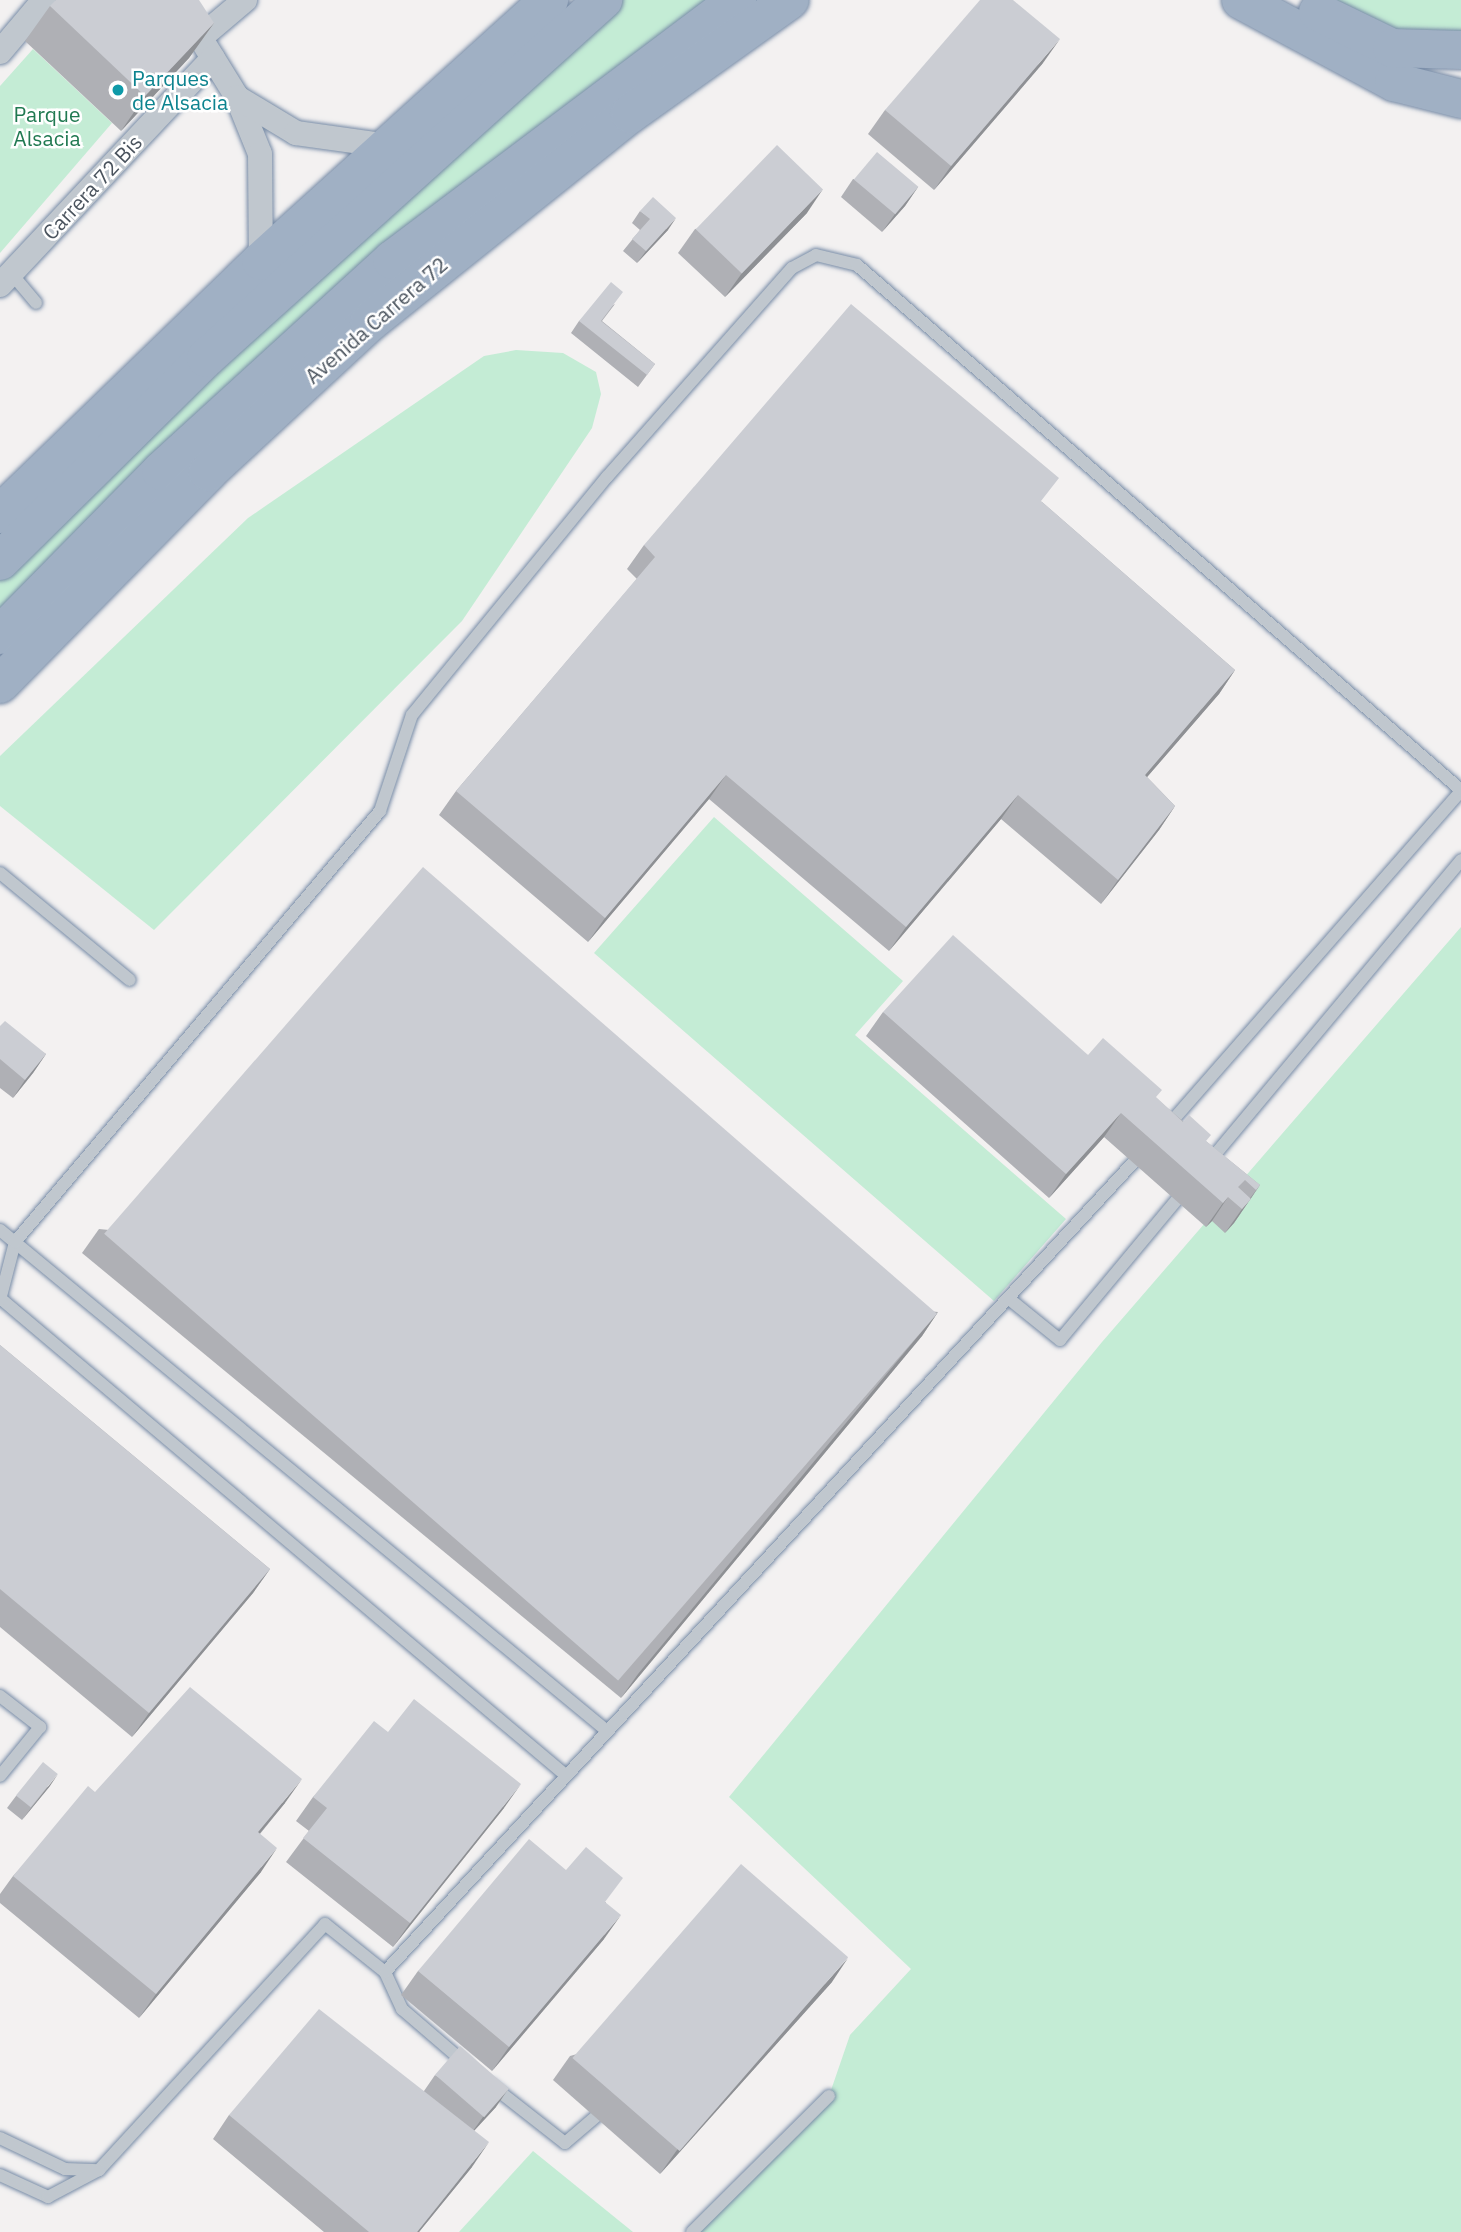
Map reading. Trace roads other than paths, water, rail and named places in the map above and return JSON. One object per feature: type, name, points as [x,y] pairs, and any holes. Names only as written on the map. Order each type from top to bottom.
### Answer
[{"type":"highway","points":[[0,515],[261,261],[550,0]]},
{"type":"highway","points":[[0,561],[206,358],[603,0]]},
{"type":"highway","name":"Avenida Carrera 72","points":[[0,635],[162,471],[339,307],[618,84],[737,0]]},
{"type":"highway","name":"Avenida Carrera 72","points":[[0,684],[314,372],[534,188],[790,0]]},
{"type":"highway","points":[[1241,0],[1394,82],[1461,99]]},
{"type":"highway","points":[[1295,0],[1392,48],[1461,50]]},
{"type":"highway","points":[[314,372],[339,307]]},
{"type":"highway","points":[[0,515],[63,497]]},
{"type":"street","points":[[0,52],[44,0]]},
{"type":"street","points":[[177,0],[237,97],[264,180],[261,261]]},
{"type":"street","name":"Carrera 72 Bis","points":[[5,279],[245,0]]},
{"type":"street","points":[[237,97],[296,133],[390,146]]},
{"type":"lane","points":[[385,1972],[564,1774],[1194,1097],[1461,791],[856,265],[816,255],[792,268],[607,477],[421,704],[380,811],[15,1242],[0,1299],[564,1774]]},
{"type":"lane","points":[[5,279],[36,303]]},
{"type":"lane","points":[[1008,1298],[1060,1340],[1461,860]]},
{"type":"lane","points":[[0,873],[130,980]]},
{"type":"lane","points":[[0,1230],[606,1730]]},
{"type":"lane","points":[[0,1696],[40,1727],[0,1776]]},
{"type":"lane","points":[[0,2175],[48,2197],[99,2170],[325,1924],[385,1972],[402,2009],[556,2140],[573,2141],[620,2094]]},
{"type":"lane","points":[[692,2232],[829,2096]]},
{"type":"lane","points":[[0,2138],[65,2169],[99,2170]]},
{"type":"place","name":"Parques de Alsacia","points":[[118,90]]},
{"type":"park label","name":"Parque Alsacia","points":[[47,126]]}]
